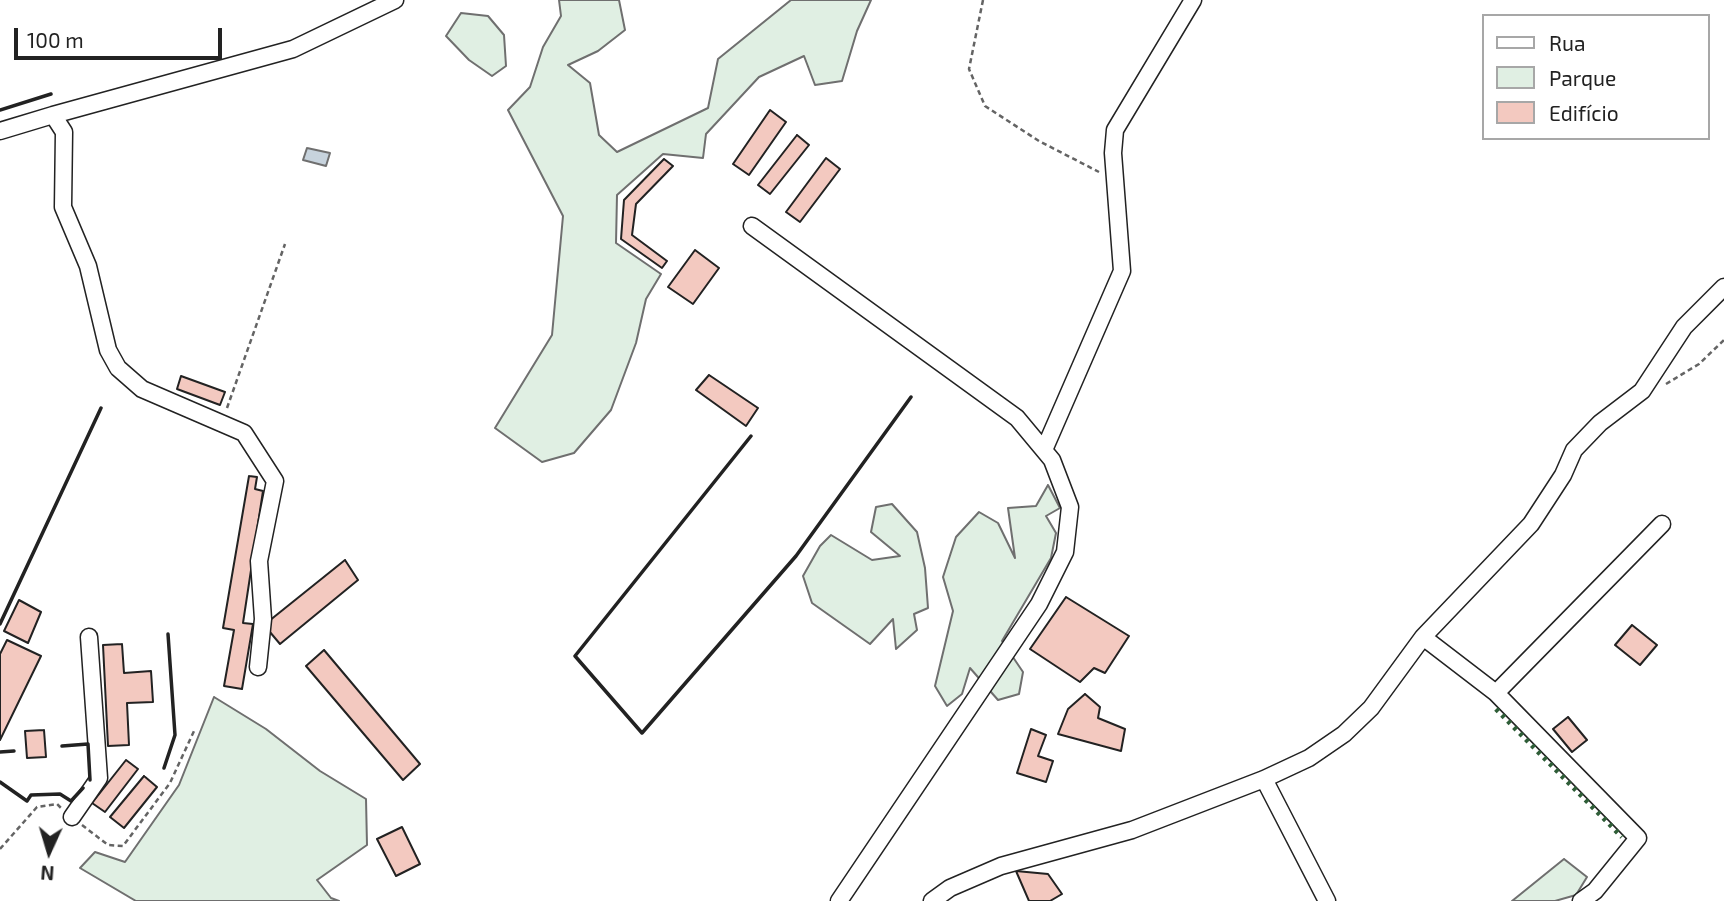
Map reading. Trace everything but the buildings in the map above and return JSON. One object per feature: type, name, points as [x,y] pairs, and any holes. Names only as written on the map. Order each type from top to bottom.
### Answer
[{"type":"street","points":[[0,131],[293,49],[395,0]]},
{"type":"street","points":[[1044,450],[1122,271],[1115,181],[1115,130],[1122,114],[1193,0]]},
{"type":"street","points":[[53,115],[64,132],[66,157],[63,207],[88,266],[108,350],[118,368],[142,388],[223,421],[244,433],[275,481],[259,561],[263,619],[258,667]]},
{"type":"street","points":[[752,226],[1017,418],[1044,450],[1059,474],[1070,507],[1065,552],[1039,604],[839,901]]},
{"type":"street","points":[[932,901],[950,888],[1001,866],[1132,830],[1264,779],[1309,758],[1345,734],[1371,708],[1423,637],[1531,524],[1563,475],[1574,450],[1600,423],[1642,391],[1684,327],[1724,287]]},
{"type":"street","points":[[1496,693],[1662,524]]},
{"type":"street","points":[[72,817],[99,778],[89,637]]},
{"type":"street","points":[[1423,637],[1496,693],[1638,838],[1595,891],[1581,901]]},
{"type":"street","points":[[1264,779],[1327,901]]},
{"type":"path","points":[[983,0],[969,69],[985,106],[1039,141],[1115,181]]},
{"type":"path","points":[[223,421],[285,244]]},
{"type":"path","points":[[0,849],[37,807],[57,804],[108,845],[123,846],[170,783],[194,731]]},
{"type":"green space","points":[[559,0],[619,0],[625,30],[598,51],[568,65],[590,83],[599,135],[617,152],[708,108],[718,59],[791,0],[871,0],[857,31],[842,81],[815,85],[804,56],[759,77],[706,134],[703,158],[663,154],[617,195],[616,243],[661,274],[646,299],[636,343],[611,410],[574,453],[542,462],[495,428],[552,335],[563,216],[508,110],[530,87],[543,47],[561,16]]},
{"type":"green space","points":[[461,13],[488,16],[504,35],[506,66],[492,76],[469,60],[446,36]]},
{"type":"green space","points":[[1048,485],[1060,508],[1046,516],[1056,533],[1051,558],[1002,641],[1023,672],[1019,694],[998,700],[970,668],[962,694],[947,706],[935,686],[953,611],[943,577],[956,537],[979,512],[998,523],[1015,558],[1008,508],[1036,506]]},
{"type":"green space","points":[[892,504],[917,532],[925,568],[928,608],[914,614],[917,630],[896,649],[893,619],[870,644],[812,603],[803,576],[820,546],[831,535],[872,560],[900,556],[871,532],[876,507]]},
{"type":"green space","points":[[214,697],[266,729],[320,771],[366,799],[367,845],[317,880],[331,898],[339,901],[136,901],[80,868],[95,852],[125,862],[179,785]]},
{"type":"green space","points":[[1564,859],[1587,877],[1576,895],[1555,901],[1512,901]]},
{"type":"shaded area","points":[[307,148],[330,153],[326,166],[303,160]]},
{"type":"hedge","points":[[1496,709],[1622,837]]},
{"type":"wall","points":[[0,110],[51,94]]},
{"type":"wall","points":[[751,436],[575,656],[642,733],[796,556],[911,397]]},
{"type":"wall","points":[[0,624],[101,408]]},
{"type":"wall","points":[[164,768],[175,735],[168,634]]},
{"type":"wall","points":[[62,746],[88,744],[90,780]]},
{"type":"wall","points":[[0,752],[14,751]]},
{"type":"wall","points":[[0,782],[27,801],[31,795],[60,794],[71,801],[83,788]]}]
